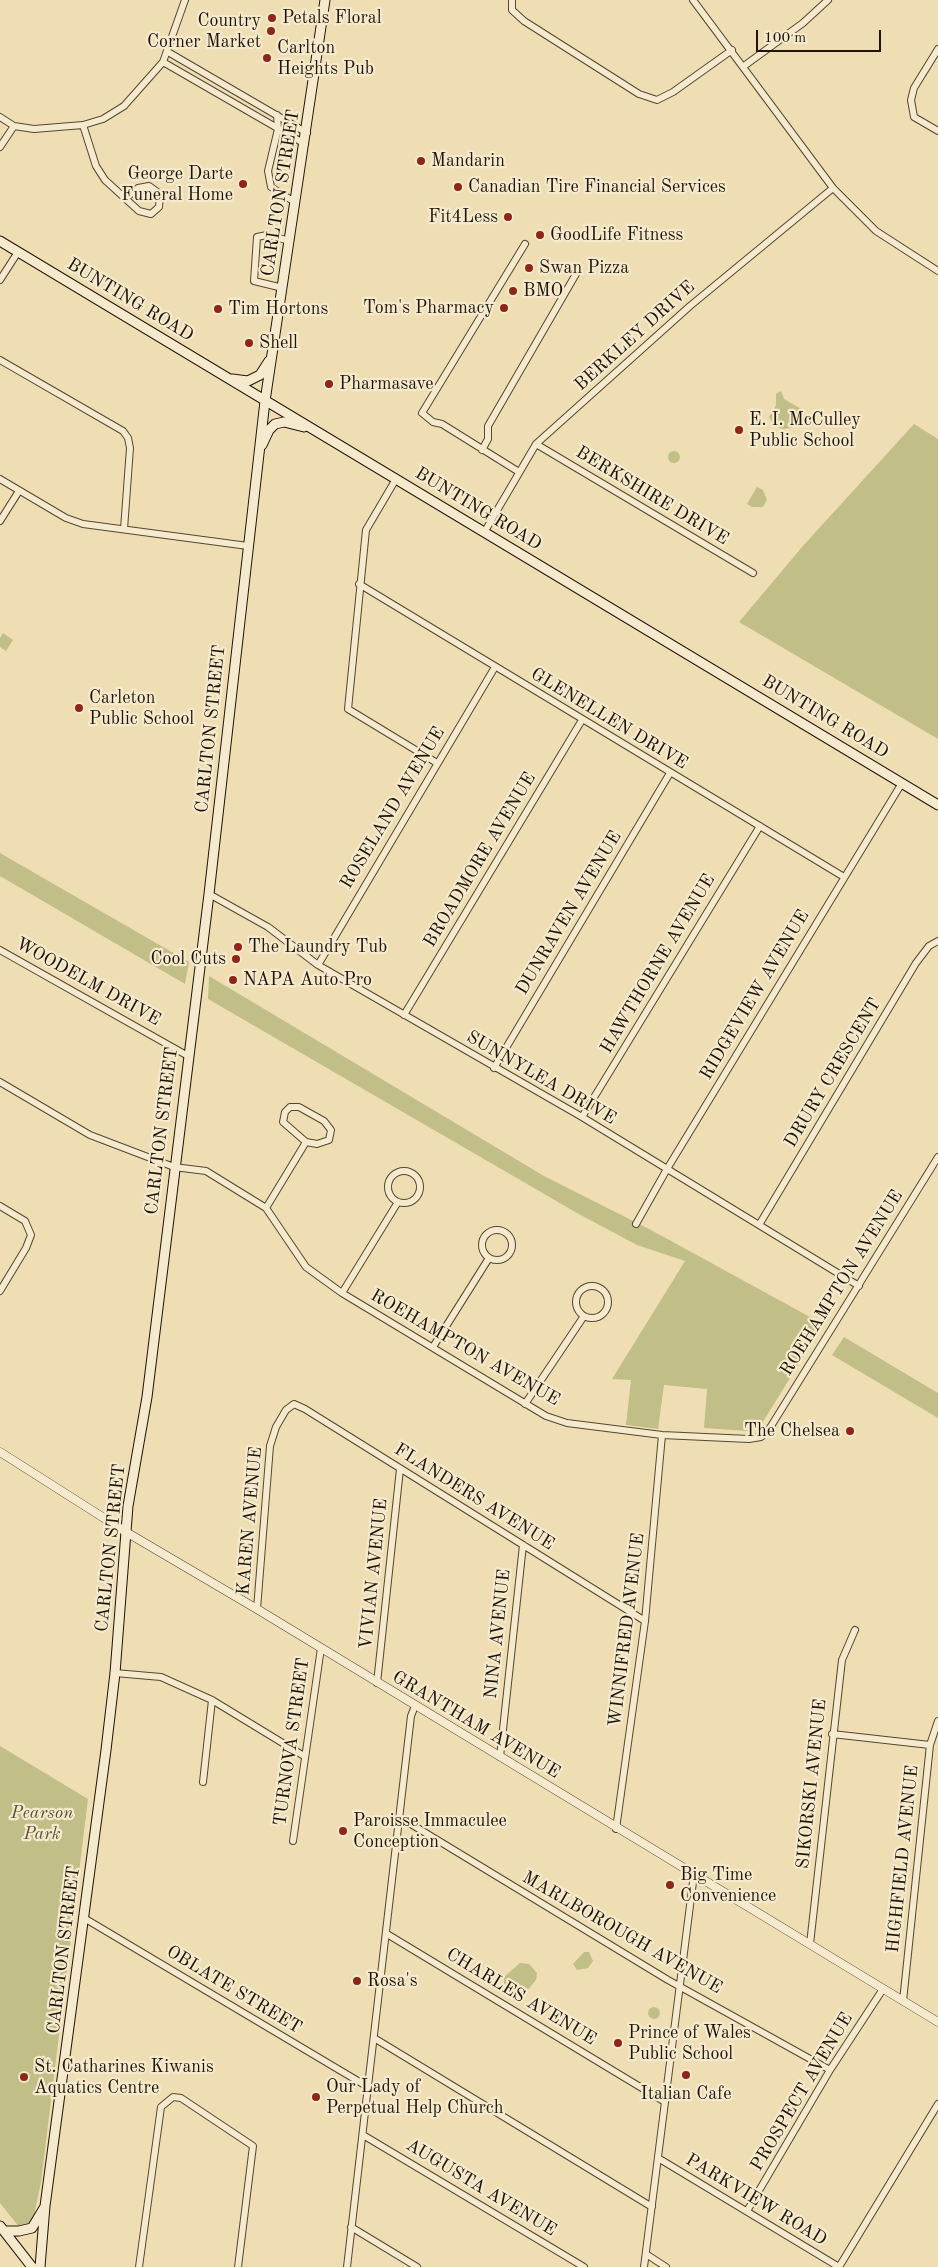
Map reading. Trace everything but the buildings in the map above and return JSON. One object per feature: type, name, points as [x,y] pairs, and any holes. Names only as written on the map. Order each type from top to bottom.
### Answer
[{"type":"main road","name":"CARLTON STREET","points":[[40,2267],[45,2206],[115,1673],[128,1506],[147,1398],[209,894],[265,401],[307,132],[325,0]]},
{"type":"main road","name":"BUNTING ROAD","points":[[0,241],[938,805]]},
{"type":"main road","points":[[229,379],[248,381],[260,376],[272,357]]},
{"type":"main road","points":[[259,452],[269,430],[276,424],[284,422],[310,428]]},
{"type":"main road","points":[[2,2229],[19,2231],[32,2228],[45,2206]]},
{"type":"main road","points":[[2,2229],[32,2267]]},
{"type":"street","points":[[0,117],[14,126],[34,129],[84,125],[103,120],[124,106],[163,62],[185,0]]},
{"type":"street","points":[[512,0],[512,10],[524,21],[639,94],[657,100],[673,92],[732,50]]},
{"type":"street","points":[[693,0],[744,66],[787,129],[833,188],[876,231],[938,271]]},
{"type":"street","points":[[744,66],[804,23],[828,0]]},
{"type":"street","points":[[938,49],[914,88],[911,100],[914,117],[938,131]]},
{"type":"street","points":[[168,52],[307,132]]},
{"type":"street","points":[[163,62],[305,144]]},
{"type":"street","points":[[277,115],[278,129],[268,171],[271,187],[296,203]]},
{"type":"street","points":[[84,125],[96,166],[105,180],[139,212],[151,214],[159,207],[160,194],[149,186],[138,188],[126,198]]},
{"type":"street","points":[[0,147],[14,126]]},
{"type":"street","name":"BERKLEY DRIVE","points":[[484,531],[536,444],[690,306],[833,188]]},
{"type":"street","points":[[283,288],[254,281],[257,237],[267,235],[290,241]]},
{"type":"street","points":[[519,472],[442,424],[433,422],[422,413],[525,244]]},
{"type":"street","points":[[0,280],[18,252]]},
{"type":"street","points":[[482,450],[488,439],[488,426],[576,274]]},
{"type":"street","points":[[0,360],[123,431],[128,438],[130,448],[124,529]]},
{"type":"street","name":"BERKSHIRE DRIVE","points":[[536,444],[753,573]]},
{"type":"street","points":[[0,479],[66,518],[84,524],[248,546]]},
{"type":"street","points":[[396,479],[366,530],[348,709],[437,763]]},
{"type":"street","points":[[0,522],[19,491]]},
{"type":"street","name":"GLENELLEN DRIVE","points":[[360,584],[844,878]]},
{"type":"street","name":"ROSELAND AVENUE","points":[[318,965],[495,667]]},
{"type":"street","name":"BROADMORE AVENUE","points":[[404,1016],[582,720]]},
{"type":"street","name":"DUNRAVEN AVENUE","points":[[494,1068],[670,773]]},
{"type":"street","name":"RIDGEVIEW AVENUE","points":[[636,1224],[667,1169],[902,783]]},
{"type":"street","name":"HAWTHORNE AVENUE","points":[[582,1117],[760,826]]},
{"type":"street","name":"SUNNYLEA DRIVE","points":[[209,894],[268,927],[318,965],[582,1117],[859,1286]]},
{"type":"street","name":"DRURY CRESCENT","points":[[759,1225],[916,963],[929,946],[938,941]]},
{"type":"street","name":"WOODELM DRIVE","points":[[0,950],[188,1056]]},
{"type":"street","name":"ROEHAMPTON AVENUE","points":[[0,1082],[90,1135],[174,1167],[206,1171],[266,1208],[306,1266],[342,1293],[546,1416],[567,1423],[662,1435],[749,1439],[761,1437],[768,1431],[938,1156]]},
{"type":"street","points":[[290,1107],[299,1107],[324,1121],[330,1130],[329,1140],[318,1144],[306,1142],[283,1122],[284,1112],[290,1107]]},
{"type":"street","points":[[266,1208],[306,1142]]},
{"type":"street","points":[[409,1172],[417,1179],[418,1193],[408,1203],[398,1202],[388,1190],[390,1179],[399,1173],[409,1172]]},
{"type":"street","points":[[342,1293],[398,1202]]},
{"type":"street","points":[[0,1206],[25,1221],[31,1235],[26,1248],[0,1291]]},
{"type":"street","points":[[490,1231],[505,1231],[511,1238],[511,1252],[500,1260],[490,1258],[482,1248],[483,1238],[490,1231]]},
{"type":"street","points":[[433,1347],[490,1258]]},
{"type":"street","points":[[584,1288],[599,1288],[607,1300],[606,1310],[594,1318],[584,1316],[576,1305],[577,1295],[584,1288]]},
{"type":"street","points":[[525,1404],[584,1316]]},
{"type":"street","name":"FLANDERS AVENUE","points":[[286,1410],[294,1404],[305,1409],[645,1621]]},
{"type":"street","name":"KAREN AVENUE","points":[[257,1609],[270,1446],[276,1427],[286,1410]]},
{"type":"street","name":"WINNIFRED AVENUE","points":[[616,1829],[645,1621],[662,1435]]},
{"type":"street","name":"GRANTHAM AVENUE","points":[[0,1452],[126,1532],[322,1648],[616,1829],[694,1874],[938,2022]]},
{"type":"street","name":"VIVIAN AVENUE","points":[[377,1682],[400,1469]]},
{"type":"street","name":"NINA AVENUE","points":[[500,1757],[523,1545]]},
{"type":"street","name":"SIKORSKI AVENUE","points":[[810,1944],[832,1734],[842,1660],[855,1630]]},
{"type":"street","name":"TURNOVA STREET","points":[[293,1841],[304,1756],[322,1648]]},
{"type":"street","points":[[115,1673],[162,1678],[212,1700],[304,1756]]},
{"type":"street","points":[[203,1782],[212,1700]]},
{"type":"street","points":[[346,2267],[412,1716],[415,1706]]},
{"type":"street","name":"HIGHFIELD AVENUE","points":[[903,2001],[930,1745],[938,1721]]},
{"type":"street","points":[[832,1734],[930,1745]]},
{"type":"street","name":"MARLBOROUGH AVENUE","points":[[400,1818],[679,1985],[830,2070]]},
{"type":"street","points":[[644,2267],[694,1874]]},
{"type":"street","name":"OBLATE STREET","points":[[84,1918],[368,2087]]},
{"type":"street","name":"CHARLES AVENUE","points":[[387,1934],[665,2102]]},
{"type":"street","name":"PROSPECT AVENUE","points":[[747,2211],[830,2070],[883,1989]]},
{"type":"street","points":[[374,2038],[652,2207]]},
{"type":"street","points":[[139,2267],[161,2107],[173,2097],[181,2098],[253,2146],[238,2267]]},
{"type":"street","points":[[839,2267],[938,2104]]},
{"type":"street","name":"AUGUSTA AVENUE","points":[[362,2135],[584,2267]]},
{"type":"street","name":"PARKVIEW ROAD","points":[[658,2158],[839,2267]]},
{"type":"street","points":[[351,2227],[417,2267]]},
{"type":"street","points":[[646,2254],[666,2267]]},
{"type":"green space","points":[[781,391],[784,399],[803,410],[800,421],[791,428],[782,429],[775,426],[769,417],[776,405],[776,394]]},
{"type":"green space","points":[[914,424],[938,439],[938,739],[739,622],[802,547]]},
{"type":"green space","points":[[674,451],[680,457],[674,463],[668,457]]},
{"type":"green space","points":[[757,487],[763,490],[767,500],[763,507],[752,507],[747,504]]},
{"type":"green space","points":[[3,633],[13,640],[6,651],[0,647],[0,638]]},
{"type":"green space","points":[[0,853],[189,962],[185,984],[0,876]]},
{"type":"green space","points":[[209,976],[544,1176],[651,1230],[821,1323],[813,1341],[761,1425],[748,1431],[704,1428],[707,1389],[664,1385],[658,1429],[626,1425],[631,1380],[612,1379],[685,1261],[637,1245],[577,1213],[208,999]]},
{"type":"green space","points":[[844,1337],[938,1393],[938,1418],[832,1355]]},
{"type":"green space","points":[[820,1424],[829,1432],[826,1438],[820,1437]]},
{"type":"green space","name":"Pearson Park","points":[[0,1746],[88,1799],[41,2182],[32,2225],[20,2228],[0,2203]]},
{"type":"green space","points":[[584,1952],[589,1952],[593,1961],[588,1968],[577,1970],[573,1964]]},
{"type":"green space","points":[[520,1963],[529,1964],[537,1973],[536,1980],[527,1991],[517,1983],[504,1984],[504,1977]]},
{"type":"green space","points":[[652,2007],[656,2007],[660,2013],[656,2019],[652,2019],[648,2015],[648,2011]]},
{"type":"place","name":"Petals Floral","points":[[272,18]]},
{"type":"place","name":"Country Corner Market","points":[[271,31]]},
{"type":"place","name":"Carlton Heights Pub","points":[[267,58]]},
{"type":"place","name":"Mandarin","points":[[421,161]]},
{"type":"place","name":"George Darte Funeral Home","points":[[243,184]]},
{"type":"place","name":"Canadian Tire Financial Services","points":[[458,187]]},
{"type":"place","name":"Fit4Less","points":[[508,217]]},
{"type":"place","name":"GoodLife Fitness","points":[[540,235]]},
{"type":"place","name":"Swan Pizza","points":[[529,268]]},
{"type":"place","name":"BMO","points":[[513,291]]},
{"type":"place","name":"Tom's Pharmacy","points":[[504,308]]},
{"type":"place","name":"Tim Hortons","points":[[218,309]]},
{"type":"place","name":"Shell","points":[[249,343]]},
{"type":"place","name":"Pharmasave","points":[[329,384]]},
{"type":"place","name":"E. I. McCulley Public School","points":[[739,430]]},
{"type":"place","name":"Carleton Public School","points":[[79,708]]},
{"type":"place","name":"The Laundry Tub","points":[[238,947]]},
{"type":"place","name":"Cool Cuts","points":[[236,959]]},
{"type":"place","name":"NAPA Auto Pro","points":[[233,980]]},
{"type":"place","name":"The Chelsea","points":[[850,1431]]},
{"type":"place","name":"Paroisse Immaculee Conception","points":[[343,1831]]},
{"type":"place","name":"Big Time Convenience","points":[[670,1885]]},
{"type":"place","name":"Rosa's","points":[[357,1981]]},
{"type":"place","name":"Prince of Wales Public School","points":[[618,2043]]},
{"type":"place","name":"Italian Cafe","points":[[686,2075]]},
{"type":"place","name":"St. Catharines Kiwanis Aquatics Centre","points":[[24,2077]]},
{"type":"place","name":"Our Lady of Perpetual Help Church","points":[[316,2097]]}]
